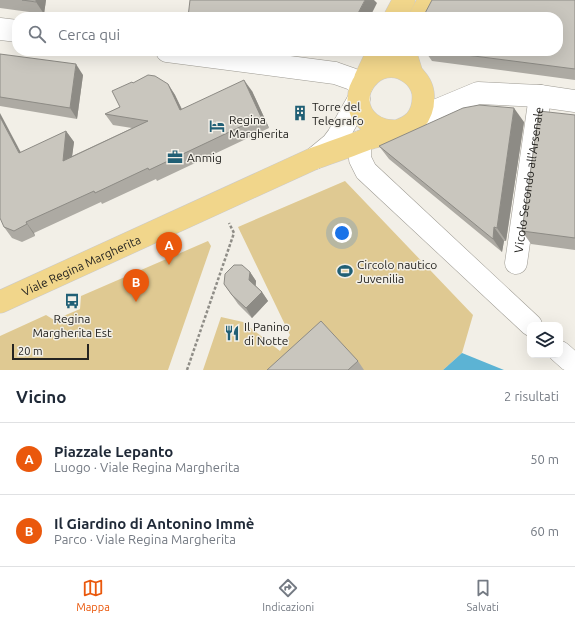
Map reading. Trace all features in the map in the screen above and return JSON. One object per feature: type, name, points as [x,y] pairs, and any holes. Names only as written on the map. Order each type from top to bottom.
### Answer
[{"type":"main road","points":[[398,12],[404,0]]},
{"type":"main road","points":[[423,12],[429,0]]},
{"type":"main road","points":[[362,88],[372,73],[379,68],[388,66],[405,69],[418,81],[422,90],[424,100],[418,118],[409,126],[398,131],[386,131],[376,127],[366,120],[361,110],[362,88],[376,56]]},
{"type":"main road","points":[[407,56],[412,74]]},
{"type":"main road","name":"Viale Regina Margherita","points":[[0,302],[315,158],[360,142],[398,131]]},
{"type":"street","points":[[0,29],[12,31]]},
{"type":"street","points":[[206,56],[335,73],[352,79],[362,88],[338,136],[332,144],[315,158]]},
{"type":"street","points":[[418,118],[478,93],[540,96],[575,101]]},
{"type":"street","name":"Vicolo Secondo all'Arsenale","points":[[516,263],[540,96]]},
{"type":"street","points":[[360,142],[360,159],[366,171],[528,322]]},
{"type":"street","points":[[563,355],[575,363]]},
{"type":"path","points":[[187,370],[234,233],[220,202]]},
{"type":"shaded area","name":"Circolo nautico Juvenilia","points":[[345,181],[473,315],[462,353],[443,370],[203,370],[221,317],[243,322],[280,351],[290,335],[238,227]]},
{"type":"shaded area","points":[[208,241],[211,246],[168,370],[0,370],[0,336],[46,315],[54,320],[80,309],[81,296]]},
{"type":"water","points":[[462,353],[504,370],[443,370]]},
{"type":"building","points":[[22,0],[36,0],[36,2]]},
{"type":"building","points":[[190,0],[365,0],[359,12],[189,12]]},
{"type":"building","points":[[432,0],[575,0],[575,69],[474,56],[563,56],[563,12],[426,12]]},
{"type":"building","points":[[0,54],[76,64],[70,108],[0,97]]},
{"type":"building","points":[[148,75],[155,76],[168,84],[180,110],[244,80],[261,117],[149,170],[148,168],[95,193],[94,191],[26,222],[27,224],[14,231],[4,227],[0,218],[0,117],[19,153],[66,131],[63,161],[148,121],[105,114],[120,107],[112,91],[132,82],[133,83]]},
{"type":"building","points":[[479,105],[514,108],[497,228],[494,227],[493,239],[379,146],[463,108]]},
{"type":"building","points":[[539,111],[575,115],[575,238],[522,231]]},
{"type":"building","points":[[234,265],[242,265],[250,272],[249,280],[262,292],[246,308],[232,295],[224,284],[225,274]]},
{"type":"building","points":[[321,321],[358,361],[348,370],[267,370]]},
{"type":"place","name":"Torre del Telegrafo","points":[[300,113]]},
{"type":"place","name":"Regina Margherita","points":[[217,126]]},
{"type":"place","name":"Anmig","points":[[175,157]]},
{"type":"place","name":"Piazzale Lepanto","points":[[169,265]]},
{"type":"place","name":"Circolo nautico Juvenilia","points":[[345,271]]},
{"type":"place","name":"Regina Margherita Est","points":[[72,301]]},
{"type":"place","name":"Il Giardino di Antonino Immè","points":[[136,302]]},
{"type":"place","name":"Il Panino di Notte","points":[[232,333]]}]
